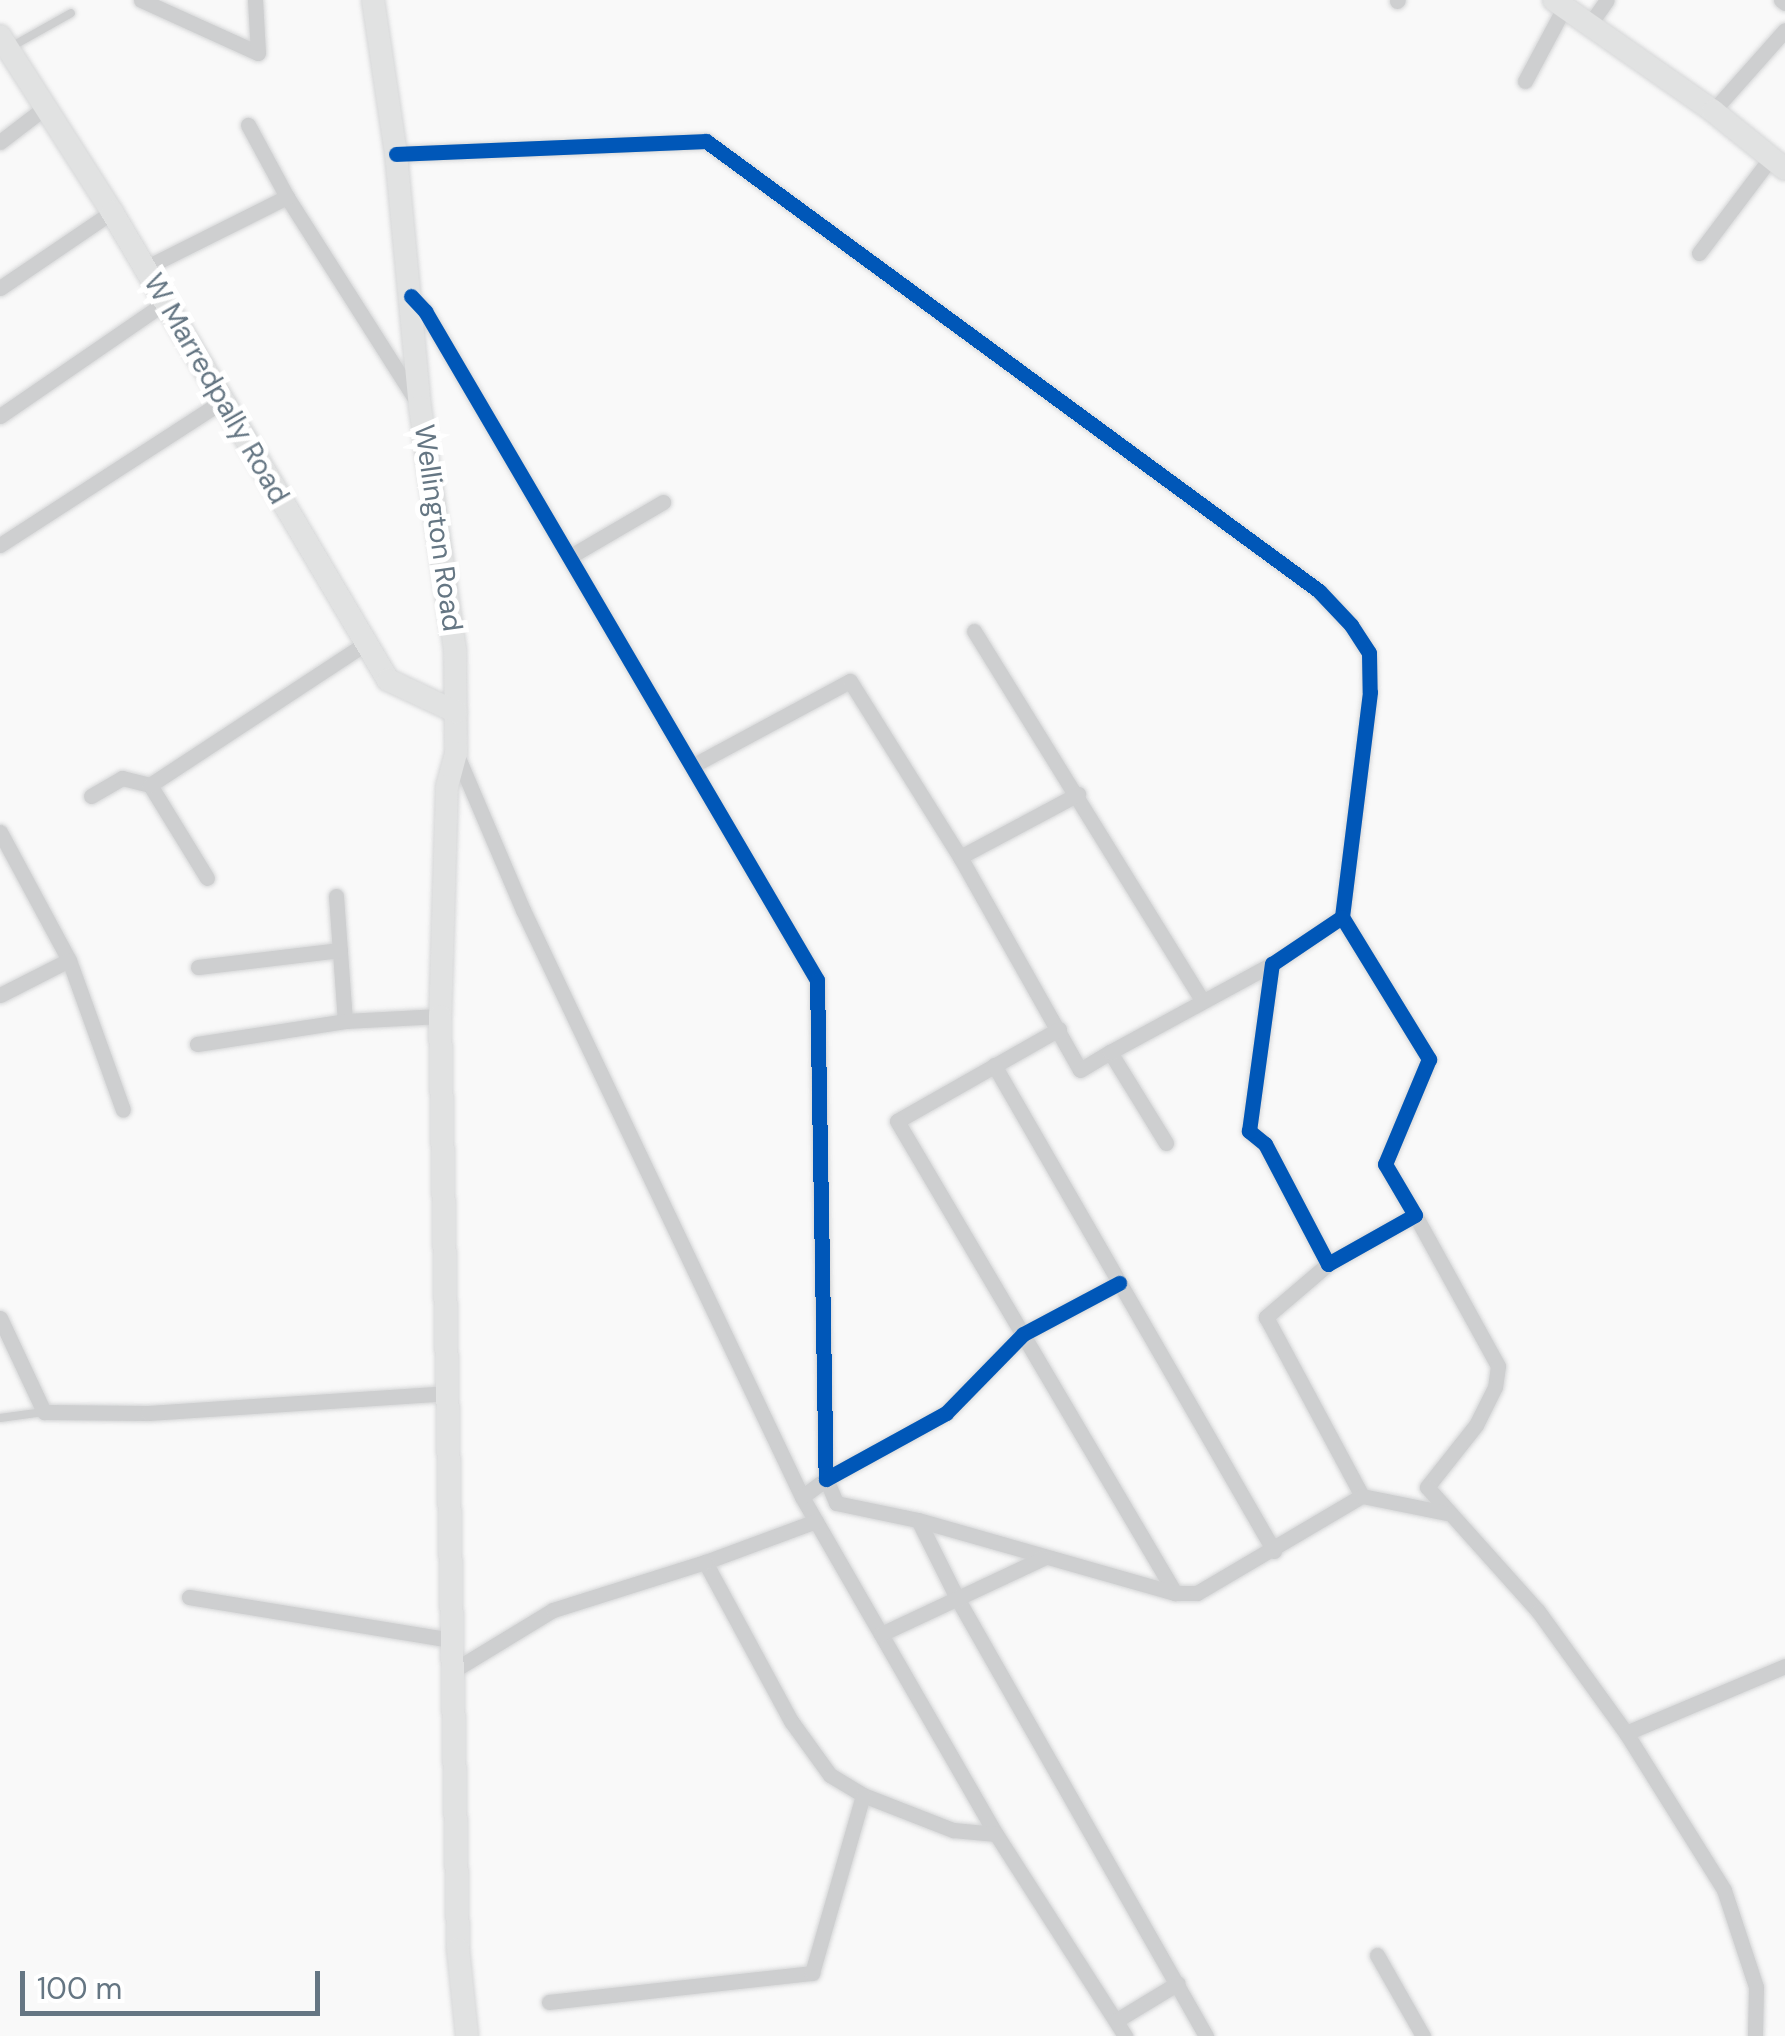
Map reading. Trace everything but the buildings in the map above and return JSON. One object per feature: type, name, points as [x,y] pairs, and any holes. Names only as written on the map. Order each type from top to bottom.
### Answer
[{"type":"main road","name":"Wellington Road","points":[[373,0],[396,154],[420,407],[455,650],[456,752],[447,786],[440,1016],[458,1949],[467,2036]]},
{"type":"main road","points":[[1560,3],[1778,162]]},
{"type":"main road","name":"W Marredpally Road","points":[[4,42],[146,268],[221,402],[388,680],[456,712]]},
{"type":"street","points":[[141,0],[258,53],[255,0]]},
{"type":"street","points":[[1590,24],[1607,0]]},
{"type":"street","points":[[1526,81],[1560,3]]},
{"type":"street","points":[[1713,111],[1785,30]]},
{"type":"street","points":[[0,142],[47,106]]},
{"type":"street","points":[[248,125],[287,196],[420,407]]},
{"type":"street","points":[[396,154],[706,141],[1319,591],[1351,626],[1369,653],[1370,692],[1342,917],[1429,1059],[1385,1164],[1498,1366],[1496,1386],[1476,1425],[1427,1487],[1538,1611],[1626,1733],[1724,1890],[1756,1988],[1755,2036]]},
{"type":"street","points":[[1699,252],[1778,162]]},
{"type":"street","points":[[146,268],[287,196]]},
{"type":"street","points":[[0,288],[112,212]]},
{"type":"street","points":[[410,296],[425,311],[817,980],[826,1479],[836,1504],[918,1520],[1175,1593],[1197,1593],[1362,1496],[1447,1513]]},
{"type":"street","points":[[0,416],[166,302]]},
{"type":"street","points":[[0,546],[221,402]]},
{"type":"street","points":[[570,556],[663,502]]},
{"type":"street","points":[[974,632],[1078,794],[1201,999]]},
{"type":"street","points":[[150,785],[366,643]]},
{"type":"street","points":[[692,766],[850,681],[960,856],[1080,1070],[1201,999],[1272,964],[1342,917]]},
{"type":"street","points":[[456,752],[523,910],[802,1496],[996,1834],[1126,2036]]},
{"type":"street","points":[[92,796],[122,778],[150,785],[207,878]]},
{"type":"street","points":[[960,856],[1078,794]]},
{"type":"street","points":[[2,842],[69,960],[123,1110]]},
{"type":"street","points":[[336,896],[345,1021]]},
{"type":"street","points":[[198,966],[340,950]]},
{"type":"street","points":[[0,996],[69,960]]},
{"type":"street","points":[[1272,964],[1249,1131],[1265,1144],[1328,1264]]},
{"type":"street","points":[[197,1044],[345,1021],[440,1016]]},
{"type":"street","points":[[1059,1030],[897,1121],[1175,1593]]},
{"type":"street","points":[[1110,1052],[1166,1143]]},
{"type":"street","points":[[994,1065],[1274,1551]]},
{"type":"street","points":[[1362,1496],[1266,1318],[1328,1264],[1415,1215]]},
{"type":"street","points":[[802,1496],[946,1413],[1023,1334],[1120,1283]]},
{"type":"street","points":[[0,1318],[44,1412],[148,1414],[446,1394]]},
{"type":"street","points":[[918,1520],[957,1598],[1206,2036]]},
{"type":"street","points":[[451,1672],[553,1610],[816,1521]]},
{"type":"street","points":[[881,1634],[1042,1558]]},
{"type":"street","points":[[704,1562],[790,1721],[830,1776],[863,1795],[953,1830],[996,1834]]},
{"type":"street","points":[[189,1597],[450,1640]]},
{"type":"street","points":[[1626,1733],[1785,1666]]},
{"type":"street","points":[[550,2002],[812,1973],[863,1795]]},
{"type":"street","points":[[1377,1955],[1423,2036]]},
{"type":"street","points":[[1117,2020],[1178,1982]]},
{"type":"lane","points":[[4,42],[70,13]]},
{"type":"lane","points":[[0,1418],[44,1412]]},
{"type":"cycle path","points":[[396,154],[706,141],[1319,591],[1351,625],[1369,653],[1370,692],[1342,917],[1429,1059],[1385,1164],[1415,1215],[1328,1264],[1265,1144],[1249,1131],[1272,964],[1342,917]]},
{"type":"cycle path","points":[[411,296],[425,311],[817,980],[826,1479],[946,1413],[1023,1334],[1119,1283]]}]
